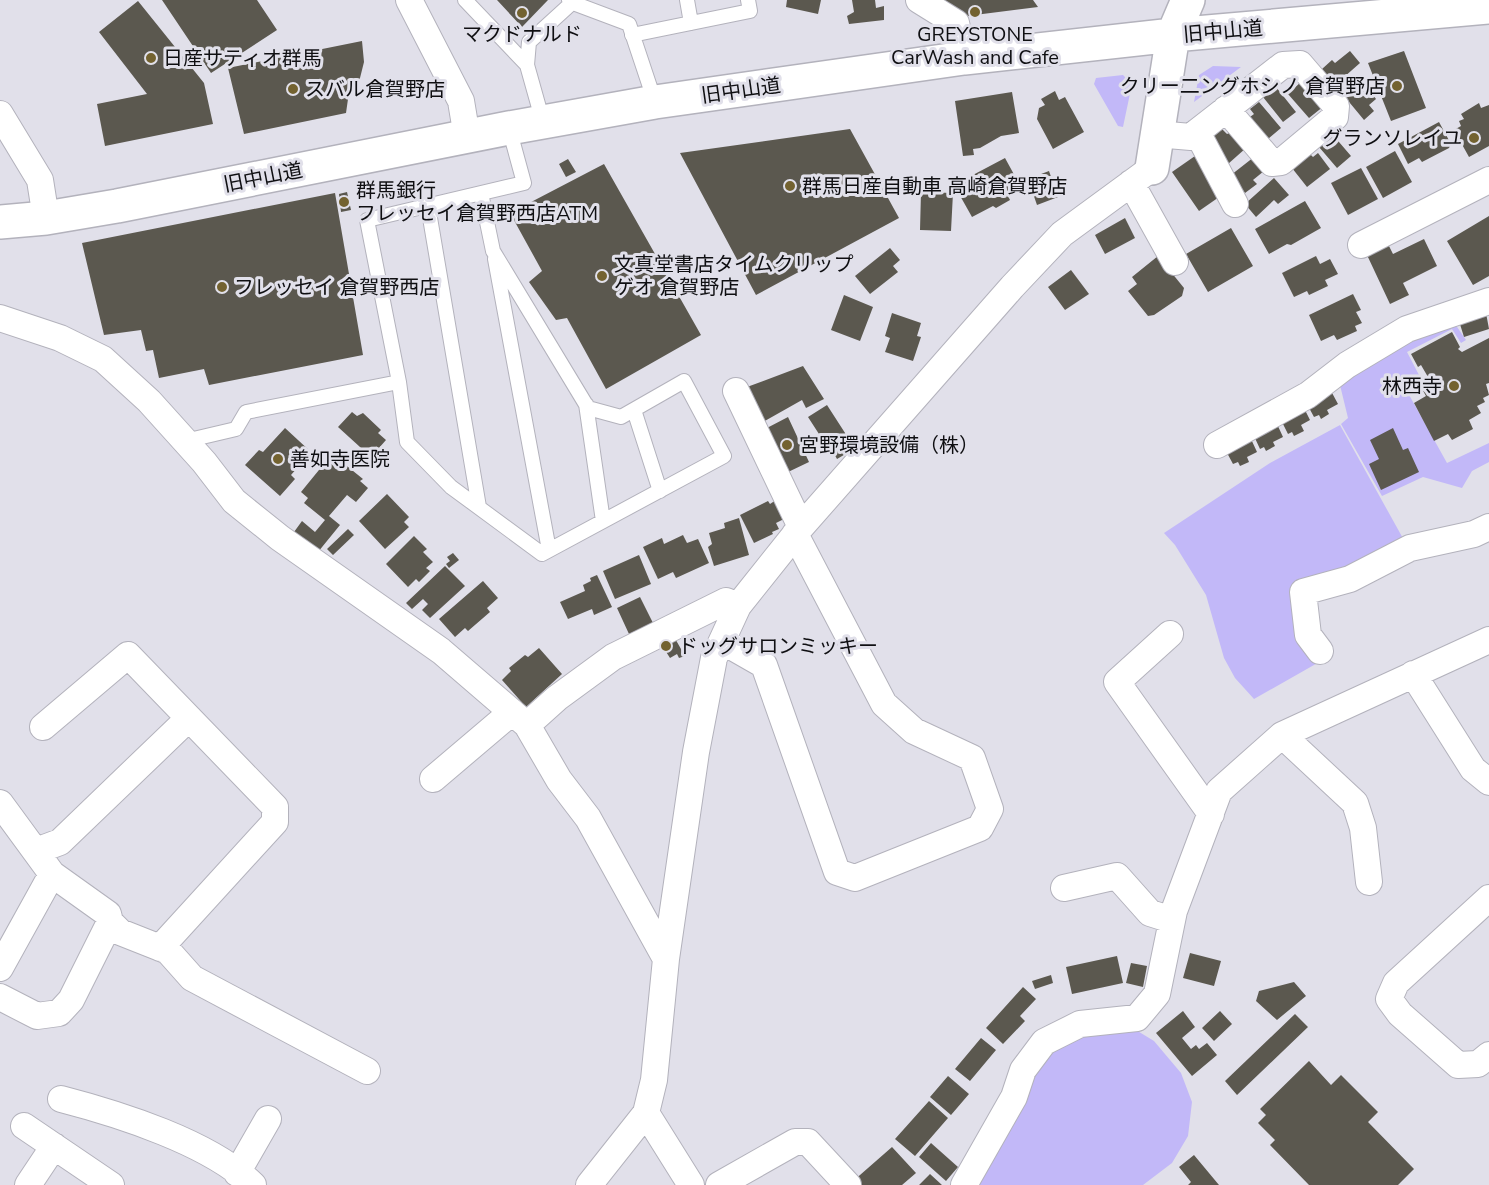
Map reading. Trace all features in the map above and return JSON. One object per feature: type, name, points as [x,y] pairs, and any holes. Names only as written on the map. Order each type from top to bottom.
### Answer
[{"type":"main road","points":[[1142,175],[1156,134],[1173,35],[1188,0]]},
{"type":"main road","name":"旧中山道","points":[[0,222],[46,218],[655,102],[964,58],[1173,35],[1489,7]]},
{"type":"street","points":[[409,0],[460,101],[467,137]]},
{"type":"street","points":[[919,0],[956,23],[964,58]]},
{"type":"street","points":[[1156,134],[1191,137],[1226,109]]},
{"type":"street","points":[[0,114],[40,180],[46,218]]},
{"type":"street","points":[[1197,132],[1235,204]]},
{"type":"street","points":[[589,1185],[646,1113],[654,1080],[666,959],[696,752],[714,658],[738,606],[798,531],[1011,287],[1062,234],[1142,175],[1175,262]]},
{"type":"street","points":[[1361,245],[1489,180]]},
{"type":"street","points":[[1217,445],[1308,395],[1347,365],[1407,329],[1489,302]]},
{"type":"street","points":[[0,318],[60,338],[103,359],[149,401],[204,462],[234,501],[280,538],[441,651],[520,718],[559,780],[588,818],[666,959]]},
{"type":"street","points":[[722,641],[764,665],[837,872],[855,878],[980,828],[990,808],[972,759],[914,731],[884,704],[798,531],[736,391]]},
{"type":"street","points":[[1320,651],[1308,635],[1303,592],[1350,579],[1410,548],[1474,534],[1489,527]]},
{"type":"street","points":[[434,779],[520,718],[557,698],[613,657],[726,601],[738,606]]},
{"type":"street","points":[[1170,634],[1117,682],[1211,814]]},
{"type":"street","points":[[964,1185],[1014,1096],[1023,1070],[1044,1042],[1080,1024],[1137,1018],[1157,994],[1172,920],[1219,791],[1282,735],[1489,640]]},
{"type":"street","points":[[43,727],[128,655],[275,807],[275,822],[160,948]]},
{"type":"street","points":[[1413,674],[1473,769],[1489,782]]},
{"type":"street","points":[[36,851],[60,842],[189,718]]},
{"type":"street","points":[[1282,735],[1355,803],[1363,828],[1369,882]]},
{"type":"street","points":[[0,804],[52,874],[108,914],[110,922],[120,932],[168,951],[192,978],[367,1071]]},
{"type":"street","points":[[0,968],[52,874]]},
{"type":"street","points":[[1064,888],[1117,876],[1150,913],[1172,920]]},
{"type":"street","points":[[1489,898],[1396,983],[1389,999],[1400,1014],[1458,1065],[1478,1064],[1489,1055]]},
{"type":"street","points":[[0,997],[37,1016],[59,1013],[70,1000],[110,922]]},
{"type":"street","points":[[62,1099],[108,1111],[166,1134],[211,1155],[245,1179],[268,1119]]},
{"type":"street","points":[[646,1113],[691,1185]]},
{"type":"street","points":[[24,1125],[111,1185]]},
{"type":"street","points":[[719,1185],[795,1142],[808,1142],[848,1185]]},
{"type":"street","points":[[28,1185],[54,1146]]},
{"type":"lane","points":[[465,0],[527,64]]},
{"type":"lane","points":[[687,0],[691,23]]},
{"type":"lane","points":[[632,35],[750,11],[748,0]]},
{"type":"lane","points":[[543,122],[527,64],[529,42],[572,1],[629,24],[655,102]]},
{"type":"lane","points":[[493,251],[588,408],[621,417],[684,381],[724,456],[542,554],[451,487],[407,442],[399,382],[367,220],[524,183],[509,128]]},
{"type":"lane","points":[[481,193],[549,550]]},
{"type":"lane","points":[[428,206],[479,507]]},
{"type":"lane","points":[[185,441],[236,429],[246,412],[399,382]]},
{"type":"lane","points":[[586,404],[603,521]]},
{"type":"lane","points":[[634,410],[660,491]]},
{"type":"shaded area","points":[[1213,66],[1241,67],[1194,102],[1199,75]]},
{"type":"shaded area","points":[[1123,75],[1132,84],[1123,127],[1118,126],[1094,84],[1096,78]]},
{"type":"shaded area","points":[[1453,321],[1466,340],[1461,343],[1452,329],[1407,352],[1419,375],[1403,384],[1447,463],[1489,443],[1489,462],[1472,471],[1462,488],[1423,477],[1382,496],[1341,424],[1348,418],[1339,381],[1417,334]]},
{"type":"shaded area","points":[[1340,425],[1405,542],[1347,570],[1303,583],[1321,661],[1254,699],[1235,678],[1224,658],[1206,595],[1175,545],[1164,533],[1270,463]]},
{"type":"shaded area","points":[[1131,1027],[1154,1041],[1181,1073],[1192,1102],[1188,1136],[1172,1163],[1143,1185],[976,1185],[1026,1101],[1033,1075],[1049,1050],[1073,1034]]},
{"type":"building","points":[[162,0],[257,0],[277,30],[211,73]]},
{"type":"building","name":"マクドナルド","points":[[497,0],[548,0],[522,27]]},
{"type":"building","points":[[787,0],[821,0],[818,14],[786,7]]},
{"type":"building","points":[[852,0],[875,0],[876,8],[884,6],[884,20],[849,24],[847,16],[854,12]]},
{"type":"building","name":"GREYSTONE CarWash and Cafe","points":[[932,0],[1033,0],[1038,7],[959,17]]},
{"type":"building","name":"日産サティオ群馬","points":[[138,1],[204,83],[213,124],[105,146],[97,104],[147,94],[99,32]]},
{"type":"building","name":"スバル倉賀野店","points":[[362,41],[364,62],[360,78],[348,99],[346,113],[244,134],[228,68]]},
{"type":"building","points":[[1350,51],[1360,63],[1335,85],[1322,69],[1332,60],[1335,63]]},
{"type":"building","name":"クリー二ングホシノ 倉賀野店","points":[[1404,51],[1426,108],[1391,121],[1368,63]]},
{"type":"building","points":[[1360,74],[1372,88],[1369,90],[1376,99],[1369,105],[1374,111],[1364,120],[1340,91]]},
{"type":"building","points":[[1302,81],[1324,106],[1309,118],[1288,94]]},
{"type":"building","points":[[1276,87],[1296,112],[1283,122],[1263,97]]},
{"type":"building","points":[[1055,91],[1059,100],[1065,97],[1084,132],[1053,149],[1037,119],[1039,108],[1045,105],[1041,99]]},
{"type":"building","points":[[1012,92],[1019,133],[1001,136],[980,148],[973,149],[974,155],[963,156],[955,101]]},
{"type":"building","points":[[1259,102],[1281,128],[1268,139],[1250,117],[1254,114],[1250,109]]},
{"type":"building","name":"グランソレイユ","points":[[1479,103],[1481,108],[1489,105],[1489,146],[1469,157],[1454,130],[1461,126],[1459,121],[1464,119],[1461,114]]},
{"type":"building","points":[[1439,122],[1451,144],[1449,148],[1422,162],[1419,158],[1408,164],[1398,144]]},
{"type":"building","name":"群馬日産自動車 高崎倉賀野店","points":[[850,129],[899,218],[756,295],[680,153]]},
{"type":"building","points":[[1222,129],[1227,134],[1232,132],[1246,148],[1228,164],[1211,139]]},
{"type":"building","points":[[1333,135],[1351,156],[1337,168],[1319,147]]},
{"type":"building","points":[[1395,151],[1412,182],[1383,198],[1366,167]]},
{"type":"building","points":[[1318,153],[1330,169],[1307,187],[1292,168],[1310,154],[1313,157]]},
{"type":"building","points":[[1195,156],[1222,195],[1199,211],[1172,172]]},
{"type":"building","points":[[1254,157],[1264,171],[1253,180],[1257,184],[1245,193],[1231,175]]},
{"type":"building","points":[[1005,158],[1022,189],[1008,196],[1010,200],[996,208],[993,206],[972,217],[954,185]]},
{"type":"building","points":[[568,159],[576,172],[566,177],[559,164]]},
{"type":"building","name":"文真堂書店タイムクリップ ゲオ 倉賀野店","points":[[604,164],[701,335],[606,389],[567,318],[556,320],[529,282],[542,271],[510,213]]},
{"type":"building","points":[[1361,168],[1378,199],[1348,215],[1331,183]]},
{"type":"building","points":[[1049,171],[1058,197],[1037,205],[1028,179]]},
{"type":"building","points":[[1274,178],[1289,195],[1278,204],[1274,200],[1256,217],[1245,204]]},
{"type":"building","name":"群馬銀行 フレッセイ倉賀野西店ATM","points":[[347,192],[351,210],[341,212],[339,194]]},
{"type":"building","points":[[921,192],[953,193],[951,231],[920,230]]},
{"type":"building","name":"フレッセイ 倉賀野西店","points":[[335,193],[363,355],[209,385],[204,369],[159,378],[153,350],[146,351],[141,330],[104,335],[82,243]]},
{"type":"building","points":[[1305,201],[1321,228],[1269,254],[1255,229]]},
{"type":"building","points":[[1489,216],[1489,276],[1473,285],[1447,241]]},
{"type":"building","points":[[1125,218],[1135,238],[1105,254],[1095,235]]},
{"type":"building","points":[[1231,228],[1253,266],[1208,292],[1186,254]]},
{"type":"building","points":[[1424,239],[1437,266],[1403,283],[1409,295],[1390,304],[1367,255],[1388,244],[1393,254]]},
{"type":"building","points":[[890,248],[900,260],[893,266],[898,272],[870,294],[855,276]]},
{"type":"building","points":[[1158,256],[1184,288],[1182,296],[1154,315],[1148,316],[1128,291],[1137,284],[1132,277]]},
{"type":"building","points":[[1316,256],[1320,264],[1330,259],[1338,274],[1325,280],[1328,286],[1309,295],[1307,291],[1294,297],[1282,273]]},
{"type":"building","points":[[1071,270],[1089,294],[1065,310],[1048,287]]},
{"type":"building","points":[[1353,294],[1361,310],[1356,312],[1362,323],[1355,326],[1357,331],[1337,340],[1334,335],[1321,341],[1309,315]]},
{"type":"building","points":[[844,295],[873,307],[860,341],[831,330]]},
{"type":"building","points":[[892,313],[921,323],[917,336],[921,337],[913,361],[885,352],[890,338],[885,336]]},
{"type":"building","points":[[1486,313],[1489,329],[1464,337],[1459,321]]},
{"type":"building","name":"林西寺","points":[[1452,332],[1460,347],[1458,349],[1462,352],[1489,338],[1489,383],[1486,384],[1489,395],[1483,398],[1485,402],[1477,406],[1481,413],[1469,420],[1473,429],[1452,440],[1448,434],[1434,441],[1414,403],[1426,396],[1418,382],[1428,377],[1421,365],[1418,367],[1411,354]]},
{"type":"building","points":[[803,366],[824,399],[806,408],[802,400],[763,422],[747,387]]},
{"type":"building","points":[[1331,391],[1338,404],[1327,410],[1329,414],[1321,419],[1319,415],[1314,417],[1307,404]]},
{"type":"building","points":[[827,405],[847,436],[828,448],[808,417]]},
{"type":"building","points":[[1304,408],[1310,420],[1301,425],[1304,431],[1294,436],[1292,432],[1288,434],[1281,420]]},
{"type":"building","points":[[352,412],[357,416],[363,413],[381,430],[378,433],[386,440],[371,457],[338,427]]},
{"type":"building","name":"宮野環境設備（株）","points":[[788,417],[809,462],[786,473],[765,429]]},
{"type":"building","points":[[1277,424],[1283,437],[1273,442],[1275,446],[1266,451],[1264,447],[1260,449],[1254,436]]},
{"type":"building","name":"善如寺医院","points":[[285,428],[311,452],[291,475],[295,479],[280,496],[245,465],[259,450],[263,452]]},
{"type":"building","points":[[1393,428],[1403,450],[1408,448],[1419,472],[1381,490],[1369,464],[1379,459],[1370,440]]},
{"type":"building","points":[[1251,439],[1257,452],[1247,457],[1249,462],[1240,466],[1238,462],[1233,464],[1226,451]]},
{"type":"building","points":[[849,440],[854,449],[837,459],[832,450]]},
{"type":"building","points":[[332,454],[363,479],[360,481],[368,488],[356,502],[347,495],[329,516],[340,525],[318,552],[294,532],[302,521],[315,532],[325,520],[304,503],[308,498],[301,492]]},
{"type":"building","points":[[387,494],[409,517],[404,522],[409,527],[385,549],[359,521]]},
{"type":"building","points":[[776,500],[786,518],[776,523],[779,529],[772,532],[773,534],[754,543],[740,515],[768,501],[770,504]]},
{"type":"building","points":[[739,518],[749,555],[714,566],[708,547],[712,544],[709,533],[725,528],[724,523]]},
{"type":"building","points":[[348,529],[354,535],[333,555],[327,549]]},
{"type":"building","points":[[683,535],[687,543],[698,539],[709,563],[676,578],[673,572],[658,579],[643,547],[662,538],[664,544]]},
{"type":"building","points":[[414,536],[427,549],[423,552],[433,562],[426,568],[430,571],[419,582],[416,579],[408,587],[386,564]]},
{"type":"building","points":[[453,553],[459,560],[449,568],[446,564],[450,561],[447,557]]},
{"type":"building","points":[[639,555],[651,584],[615,599],[603,571]]},
{"type":"building","points":[[445,566],[465,586],[430,618],[422,610],[428,604],[423,599],[412,609],[406,603]]},
{"type":"building","points":[[597,575],[612,607],[594,615],[592,609],[568,619],[560,602],[585,591],[583,585]]},
{"type":"building","points":[[483,581],[498,598],[487,608],[490,612],[468,631],[465,628],[455,637],[439,619]]},
{"type":"building","points":[[640,597],[653,623],[629,634],[617,608]]},
{"type":"building","name":"ドッグサロンミッキー","points":[[673,635],[685,656],[679,658],[677,654],[670,658],[663,647],[655,651],[652,645]]},
{"type":"building","points":[[539,648],[562,674],[526,707],[502,680],[511,671],[509,668],[525,655],[528,657]]},
{"type":"building","points":[[1190,953],[1221,961],[1214,986],[1183,978]]},
{"type":"building","points":[[1117,956],[1123,983],[1072,994],[1066,967]]},
{"type":"building","points":[[1131,963],[1147,966],[1143,987],[1126,983]]},
{"type":"building","points":[[1051,975],[1053,983],[1035,989],[1032,981]]},
{"type":"building","points":[[1294,982],[1306,996],[1277,1020],[1256,1001],[1259,991]]},
{"type":"building","points":[[1023,987],[1036,999],[1020,1016],[1025,1021],[1003,1044],[986,1028]]},
{"type":"building","points":[[1183,1011],[1195,1027],[1182,1038],[1191,1049],[1196,1045],[1199,1049],[1207,1043],[1217,1055],[1192,1076],[1156,1033]]},
{"type":"building","points":[[1220,1011],[1232,1024],[1214,1041],[1202,1028]]},
{"type":"building","points":[[1295,1014],[1308,1027],[1237,1095],[1225,1081]]},
{"type":"building","points":[[981,1038],[996,1050],[970,1081],[955,1069]]},
{"type":"building","points":[[1309,1061],[1331,1085],[1341,1075],[1378,1112],[1368,1122],[1414,1169],[1398,1185],[1309,1185],[1270,1145],[1275,1140],[1258,1123],[1266,1115],[1260,1109]]},
{"type":"building","points":[[948,1076],[969,1094],[951,1115],[930,1097]]},
{"type":"building","points":[[929,1101],[948,1118],[915,1156],[895,1139]]},
{"type":"building","points":[[931,1143],[958,1167],[946,1181],[919,1157]]},
{"type":"building","points":[[892,1147],[916,1173],[902,1185],[854,1185],[852,1182]]},
{"type":"building","points":[[1194,1155],[1219,1185],[1188,1185],[1191,1182],[1179,1167]]},
{"type":"building","points":[[930,1174],[942,1185],[919,1185]]},
{"type":"place","name":"GREYSTONE CarWash and Cafe","points":[[975,12]]},
{"type":"place","name":"マクドナルド","points":[[522,13]]},
{"type":"place","name":"日産サティオ群馬","points":[[151,58]]},
{"type":"place","name":"クリー二ングホシノ 倉賀野店","points":[[1397,86]]},
{"type":"place","name":"スバル倉賀野店","points":[[293,89]]},
{"type":"place","name":"グランソレイユ","points":[[1474,138]]},
{"type":"place","name":"群馬日産自動車 高崎倉賀野店","points":[[790,186]]},
{"type":"place","name":"群馬銀行 フレッセイ倉賀野西店ATM","points":[[344,202]]},
{"type":"place","name":"文真堂書店タイムクリップ ゲオ 倉賀野店","points":[[602,276]]},
{"type":"place","name":"フレッセイ 倉賀野西店","points":[[222,287]]},
{"type":"place","name":"林西寺","points":[[1454,386]]},
{"type":"place","name":"宮野環境設備（株）","points":[[787,445]]},
{"type":"place","name":"善如寺医院","points":[[278,459]]},
{"type":"place","name":"ドッグサロンミッキー","points":[[666,646]]}]
